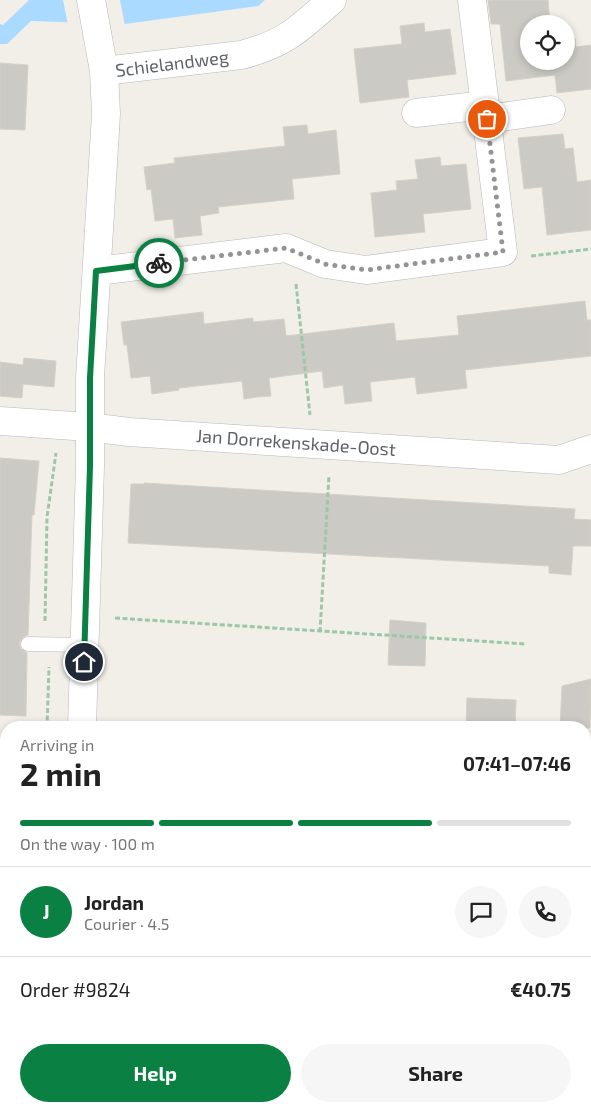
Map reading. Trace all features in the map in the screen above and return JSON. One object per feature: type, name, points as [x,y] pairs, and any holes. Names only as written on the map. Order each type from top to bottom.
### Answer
[{"type":"street","points":[[91,0],[104,71]]},
{"type":"street","name":"Schielandweg","points":[[82,721],[90,466],[90,378],[106,114],[104,71],[241,55],[261,50],[294,33],[309,22],[332,0]]},
{"type":"street","points":[[96,271],[286,248],[325,264],[366,270],[503,252],[472,0]]},
{"type":"street","points":[[416,114],[551,110]]},
{"type":"street","name":"Jan Dorrekenskade-Oost","points":[[0,421],[89,427],[129,432],[559,460],[591,450]]},
{"type":"lane","points":[[28,644],[84,645]]},
{"type":"path","points":[[503,252],[513,259],[591,249]]},
{"type":"path","points":[[297,253],[296,290],[310,415],[319,444],[320,632]]},
{"type":"path","points":[[47,721],[49,644],[45,636],[47,517],[60,425]]},
{"type":"path","points":[[85,616],[526,644]]},
{"type":"path","points":[[187,1112],[205,1112]]},
{"type":"water","points":[[29,0],[265,0],[258,6],[125,24],[31,21],[7,44],[0,44],[0,24],[3,25]]},
{"type":"pier","points":[[63,0],[120,0],[125,26],[68,25]]},
{"type":"building","points":[[488,0],[548,0],[549,15],[520,15],[520,70],[575,70],[575,38],[576,47],[591,45],[591,89],[557,93],[555,75],[506,81],[500,24],[491,24]]},
{"type":"building","points":[[424,23],[425,32],[450,29],[456,74],[407,80],[409,97],[360,103],[354,49],[402,44],[400,26]]},
{"type":"building","points":[[0,63],[28,65],[25,130],[0,129]]},
{"type":"building","points":[[307,125],[308,134],[336,130],[340,174],[292,179],[294,199],[218,207],[219,213],[200,216],[202,235],[175,238],[173,219],[155,221],[151,189],[147,190],[144,167],[175,163],[174,158],[285,146],[283,127]]},
{"type":"building","points":[[563,134],[565,149],[573,148],[577,182],[591,180],[591,230],[547,235],[542,187],[524,189],[518,138]]},
{"type":"building","points":[[440,157],[441,166],[466,164],[471,209],[423,214],[425,232],[375,237],[371,193],[397,190],[396,181],[418,179],[415,160]]},
{"type":"building","points":[[585,301],[587,320],[591,320],[591,356],[465,370],[467,388],[417,394],[415,377],[370,382],[372,401],[345,404],[343,385],[324,388],[322,371],[269,378],[271,396],[244,399],[242,381],[179,388],[179,390],[152,394],[150,376],[131,378],[127,345],[124,345],[121,322],[203,312],[204,324],[253,318],[253,322],[284,319],[286,336],[394,323],[396,341],[459,335],[457,316]]},
{"type":"building","points":[[24,358],[56,361],[54,387],[23,384],[22,398],[0,396],[0,362],[23,365]]},
{"type":"building","points":[[0,458],[39,461],[34,515],[32,515],[28,635],[23,637],[19,643],[21,649],[27,653],[26,716],[0,715]]},
{"type":"building","points":[[144,483],[575,509],[574,519],[591,520],[591,546],[573,546],[571,575],[549,573],[549,566],[128,543],[131,484]]},
{"type":"building","points":[[390,620],[426,623],[425,666],[388,665]]},
{"type":"building","points":[[591,679],[590,721],[560,721],[562,686]]},
{"type":"building","points":[[467,698],[516,700],[515,721],[466,721]]},
{"type":"way so far","points":[[159,263],[286,248],[325,264],[366,270],[503,252],[487,119]]},
{"type":"route","points":[[84,662],[90,466],[90,378],[96,271],[159,263]]}]
